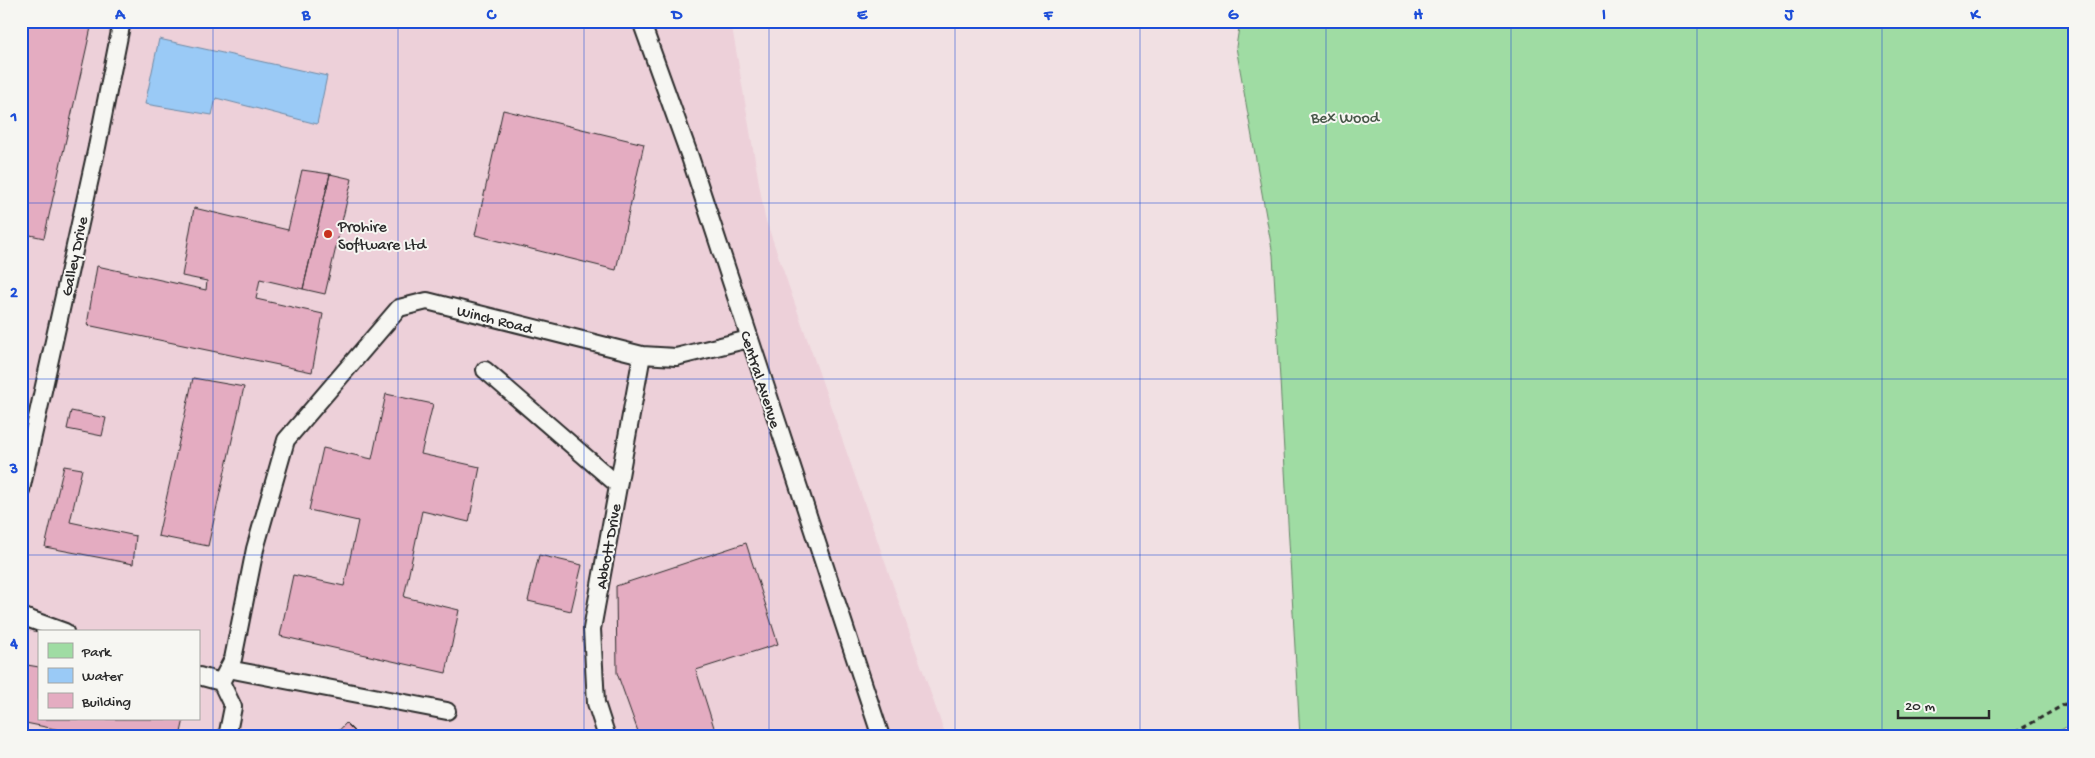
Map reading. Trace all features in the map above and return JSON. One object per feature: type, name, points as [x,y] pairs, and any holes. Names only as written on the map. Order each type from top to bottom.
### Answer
[{"type":"lane","name":"Galley Drive","points":[[21,490],[97,147],[122,21]]},
{"type":"lane","name":"Central Avenue","points":[[641,21],[690,157],[881,737]]},
{"type":"lane","name":"Winch Road","points":[[224,675],[234,658],[255,550],[286,440],[399,308],[427,301],[642,355],[676,357],[749,339]]},
{"type":"lane","name":"Abbott Drive","points":[[607,737],[596,702],[592,629],[642,355]]},
{"type":"lane","points":[[485,370],[618,484]]},
{"type":"lane","points":[[21,616],[59,630]]},
{"type":"lane","points":[[224,675],[233,707],[227,737]]},
{"type":"lane","points":[[200,676],[224,675],[447,711]]},
{"type":"path","points":[[2007,737],[2074,699]]},
{"type":"shaded area","points":[[21,21],[731,21],[765,218],[946,737],[21,737]]},
{"type":"green space","name":"Bex Wood","points":[[1240,21],[2074,21],[2074,723],[2047,737],[1300,737],[1273,255],[1236,47]]},
{"type":"water","points":[[159,39],[327,76],[317,124],[216,98],[212,115],[145,104]]},
{"type":"building","points":[[21,21],[83,21],[92,23],[44,238],[21,233]]},
{"type":"building","points":[[503,110],[644,144],[616,270],[475,235]]},
{"type":"building","points":[[302,170],[330,174],[303,289],[260,279],[256,299],[323,314],[312,372],[87,325],[97,266],[206,290],[207,281],[182,276],[194,208],[288,230]]},
{"type":"building","name":"Prohire Software Ltd","points":[[330,174],[352,179],[325,294],[303,289]]},
{"type":"building","points":[[193,378],[244,387],[208,546],[158,536]]},
{"type":"building","points":[[386,394],[433,404],[421,454],[480,467],[469,522],[422,511],[404,597],[459,610],[446,673],[280,636],[293,575],[344,586],[358,521],[309,510],[323,448],[372,459]]},
{"type":"building","points":[[71,411],[106,418],[102,436],[67,429]]},
{"type":"building","points":[[64,466],[82,469],[70,522],[136,536],[133,564],[45,547]]},
{"type":"building","points":[[746,543],[778,644],[696,670],[717,737],[640,737],[617,673],[616,586]]},
{"type":"building","points":[[539,555],[582,565],[571,611],[528,601]]},
{"type":"building","points":[[21,664],[38,667],[38,720],[184,720],[180,737],[94,737],[21,722]]},
{"type":"building","points":[[346,723],[360,737],[333,737]]},
{"type":"place","name":"Prohire Software Ltd","points":[[328,234]]}]
